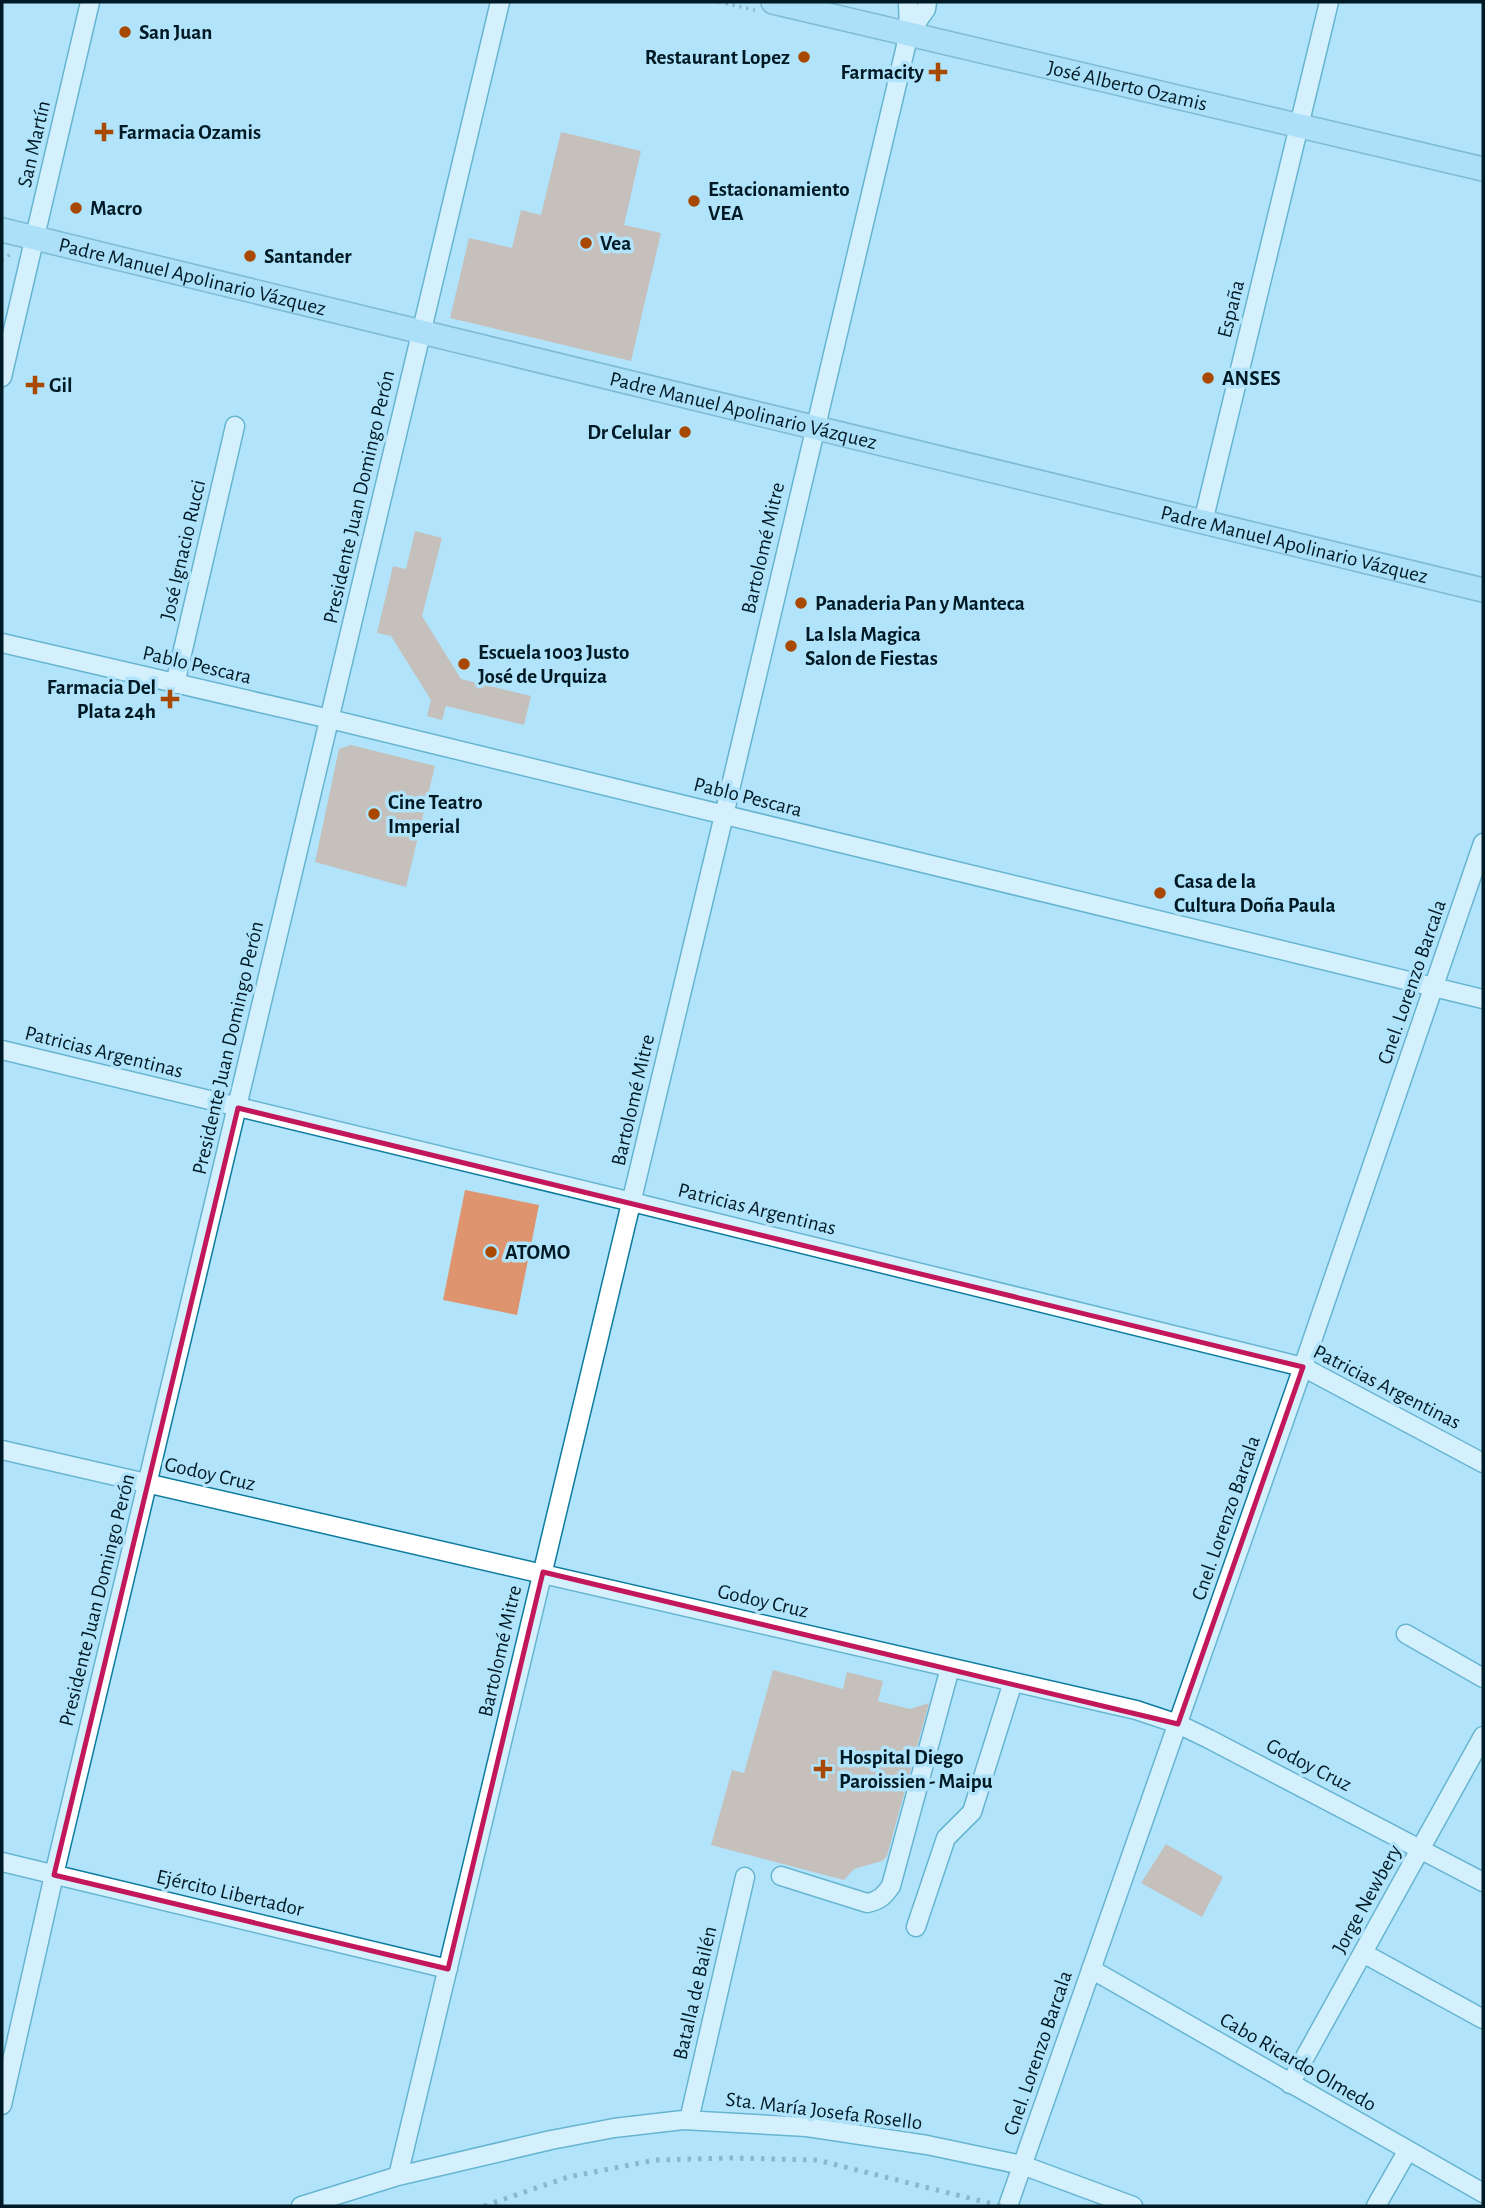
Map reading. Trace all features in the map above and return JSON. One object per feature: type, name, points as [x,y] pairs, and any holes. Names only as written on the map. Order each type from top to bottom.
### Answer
[{"type":"main road","name":"José Alberto Ozamis","points":[[772,2],[909,33],[1297,136],[1483,169]]},
{"type":"main road","name":"Padre Manuel Apolinario Vázquez","points":[[2,230],[1483,590]]},
{"type":"street","name":"San Martín","points":[[2,377],[90,2]]},
{"type":"street","name":"Presidente Juan Domingo Perón","points":[[2,2105],[54,1875],[500,2]]},
{"type":"street","points":[[908,2],[909,33]]},
{"type":"street","points":[[909,33],[928,2]]},
{"type":"street","name":"España","points":[[1203,522],[1329,2]]},
{"type":"street","name":"Bartolomé Mitre","points":[[398,2176],[909,33]]},
{"type":"street","name":"José Ignacio Rucci","points":[[175,684],[234,426]]},
{"type":"street","name":"Pablo Pescara","points":[[2,643],[330,719],[1483,999]]},
{"type":"street","name":"Cnel. Lorenzo Barcala","points":[[1008,2206],[1303,1367],[1483,843]]},
{"type":"street","name":"Patricias Argentinas","points":[[2,1050],[1303,1367],[1483,1463]]},
{"type":"street","name":"Godoy Cruz","points":[[2,1450],[1136,1710],[1178,1724],[1422,1848],[1483,1882]]},
{"type":"street","points":[[1406,1634],[1483,1678]]},
{"type":"street","points":[[781,1876],[867,1903],[877,1901],[885,1894],[891,1886],[950,1668]]},
{"type":"street","points":[[916,1927],[946,1838],[972,1812],[1013,1682]]},
{"type":"street","name":"Jorge Newbery","points":[[1290,2084],[1483,1736]]},
{"type":"street","name":"Ejército Libertador","points":[[2,1862],[448,1969]]},
{"type":"street","name":"Batalla de Bailén","points":[[690,2120],[746,1877]]},
{"type":"street","points":[[1363,1953],[1483,2019]]},
{"type":"street","name":"Cabo Ricardo Olmedo","points":[[1091,1969],[1483,2193]]},
{"type":"street","name":"Sta. María Josefa Rosello","points":[[301,2206],[398,2176],[576,2135],[690,2120],[807,2127],[927,2146],[1022,2165],[1133,2206]]},
{"type":"street","points":[[1376,2206],[1408,2150]]},
{"type":"highlighted area","points":[[238,1108],[1303,1367],[1178,1724],[543,1572],[448,1969],[54,1875]]},
{"type":"building","name":"Vea","points":[[561,132],[641,151],[624,225],[661,233],[631,361],[450,318],[469,238],[512,248],[521,210],[541,215]]},
{"type":"building","points":[[415,531],[442,538],[422,616],[461,679],[531,696],[524,725],[446,706],[442,720],[427,716],[431,700],[391,636],[377,633],[393,566],[406,569]]},
{"type":"building","name":"Cine Teatro Imperial","points":[[351,745],[435,766],[406,887],[315,862],[339,749]]},
{"type":"building","name":"ATOMO","points":[[465,1190],[539,1205],[517,1315],[443,1300]]},
{"type":"building","name":"Hospital Diego Paroissien - Maipu","points":[[773,1670],[843,1689],[847,1672],[883,1681],[878,1701],[910,1709],[929,1703],[887,1856],[882,1861],[854,1869],[844,1880],[711,1845],[732,1770],[744,1773]]},
{"type":"building","points":[[1166,1844],[1223,1877],[1202,1917],[1141,1883]]},
{"type":"railway","points":[[484,2206],[568,2177],[656,2160],[732,2158],[817,2160],[1001,2206]]},
{"type":"place","name":"San Juan","points":[[125,32]]},
{"type":"place","name":"Restaurant Lopez","points":[[804,57]]},
{"type":"place","name":"Farmacity","points":[[938,72]]},
{"type":"place","name":"Farmacia Ozamis","points":[[104,132]]},
{"type":"place","name":"Estacionamiento VEA","points":[[694,201]]},
{"type":"place","name":"Macro","points":[[76,208]]},
{"type":"place","name":"Vea","points":[[586,243]]},
{"type":"place","name":"Santander","points":[[250,256]]},
{"type":"place","name":"ANSES","points":[[1208,378]]},
{"type":"place","name":"Gil","points":[[35,385]]},
{"type":"place","name":"Dr Celular","points":[[685,432]]},
{"type":"place","name":"Panaderia Pan y Manteca","points":[[801,603]]},
{"type":"place","name":"La Isla Magica Salon de Fiestas","points":[[791,646]]},
{"type":"place","name":"Escuela 1003 Justo José de Urquiza","points":[[464,664]]},
{"type":"place","name":"Farmacia Del Plata 24h","points":[[170,699]]},
{"type":"place","name":"Cine Teatro Imperial","points":[[374,814]]},
{"type":"place","name":"Casa de la Cultura Doña Paula","points":[[1160,893]]},
{"type":"place","name":"ATOMO","points":[[491,1252]]},
{"type":"place","name":"Hospital Diego Paroissien - Maipu","points":[[823,1769]]}]
